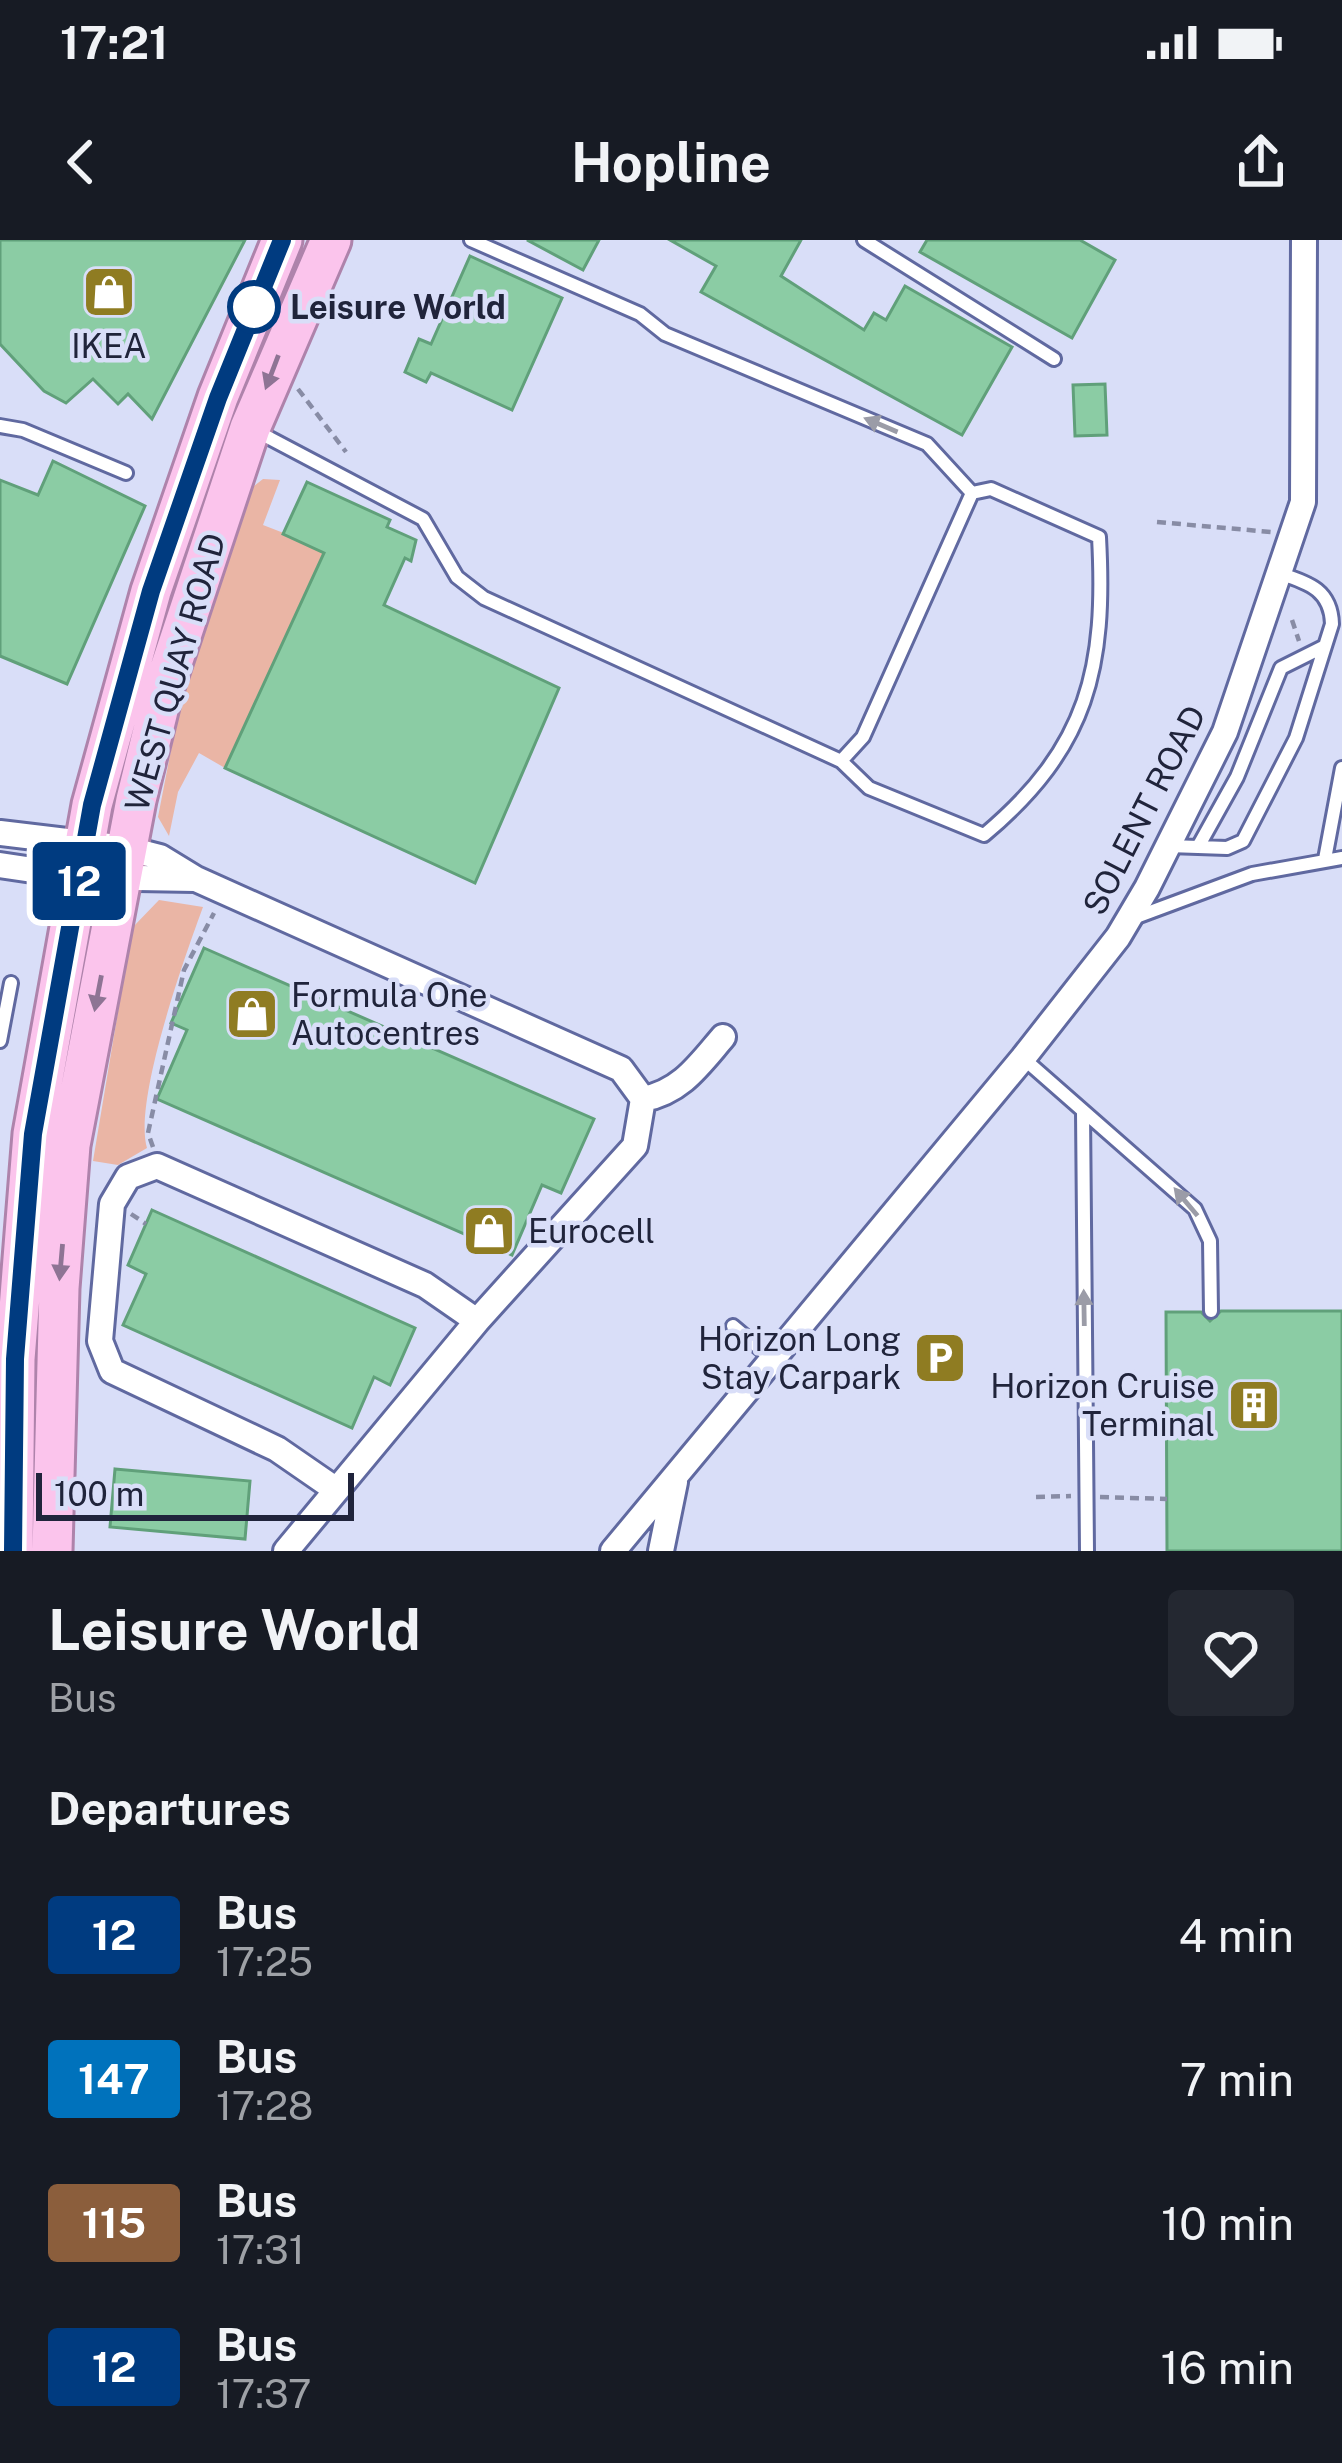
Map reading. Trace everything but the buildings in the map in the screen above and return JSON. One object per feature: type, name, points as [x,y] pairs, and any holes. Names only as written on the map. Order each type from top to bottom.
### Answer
[{"type":"highway","name":"WEST QUAY ROAD","points":[[13,1551],[15,1359],[33,1134],[82,859],[128,662],[212,414],[282,240]]},
{"type":"highway","name":"WEST QUAY ROAD","points":[[52,1551],[58,1288],[70,1145],[123,863],[163,690],[250,428],[331,240]]},
{"type":"street","name":"SOLENT ROAD","points":[[614,1551],[650,1500],[675,1481],[1023,1058],[1127,921],[1169,845],[1225,732],[1294,538],[1306,458],[1304,240]]},
{"type":"street","points":[[0,833],[82,859],[123,863]]},
{"type":"street","points":[[0,865],[82,859],[196,879],[621,1069],[643,1099],[635,1146],[477,1321],[286,1551]]},
{"type":"street","points":[[643,1099],[665,1095],[685,1081],[723,1036]]},
{"type":"street","points":[[335,1489],[277,1449],[112,1371],[100,1341],[112,1204],[128,1178],[157,1166],[425,1285],[477,1321]]},
{"type":"street","name":"SOLENT ROAD","points":[[661,1551],[675,1481]]},
{"type":"lane","points":[[471,240],[640,314],[665,334],[927,444],[972,494]]},
{"type":"lane","points":[[864,240],[1054,359]]},
{"type":"lane","points":[[212,414],[250,428],[422,519],[469,589],[841,761],[869,788],[984,835],[1010,813],[1067,737],[1093,684],[1103,619],[1099,537],[991,488],[972,494],[863,737],[841,761]]},
{"type":"lane","points":[[0,426],[23,430],[126,473]]},
{"type":"lane","points":[[1169,845],[1227,848],[1243,842],[1296,738],[1325,646],[1331,606],[1321,591],[1281,574]]},
{"type":"lane","points":[[1198,847],[1237,777],[1281,668],[1325,646]]},
{"type":"lane","points":[[1325,859],[1342,768]]},
{"type":"lane","points":[[1127,921],[1252,874],[1342,858]]},
{"type":"lane","points":[[0,1041],[11,983]]},
{"type":"lane","points":[[1023,1058],[1195,1209],[1210,1241],[1210,1312]]},
{"type":"lane","points":[[1082,1112],[1087,1551]]},
{"type":"lane","points":[[733,1326],[773,1359]]},
{"type":"path","points":[[294,385],[346,452]]},
{"type":"path","points":[[1157,522],[1247,526],[1294,538]]},
{"type":"path","points":[[157,1166],[148,1133],[184,970],[226,892]]},
{"type":"shaded area","points":[[263,479],[280,480],[263,525],[325,549],[323,556],[392,587],[385,606],[315,573],[225,768],[199,753],[178,792],[169,836],[158,817],[179,709],[250,489]]},
{"type":"shaded area","points":[[159,900],[203,907],[154,1064],[147,1097],[147,1148],[118,1165],[93,1161],[132,928]]},
{"type":"bus line","name":"12","points":[[13,1551],[15,1359],[33,1134],[92,805],[151,591],[218,398],[282,240]]},
{"type":"place","name":"IKEA","points":[[109,292]]},
{"type":"place","name":"Leisure World","points":[[254,307]]},
{"type":"place","name":"Formula One Autocentres","points":[[252,1014]]},
{"type":"place","name":"Eurocell","points":[[489,1231]]},
{"type":"place","name":"Horizon Long Stay Carpark","points":[[940,1358]]},
{"type":"place","name":"Horizon Cruise Terminal","points":[[1254,1405]]}]
